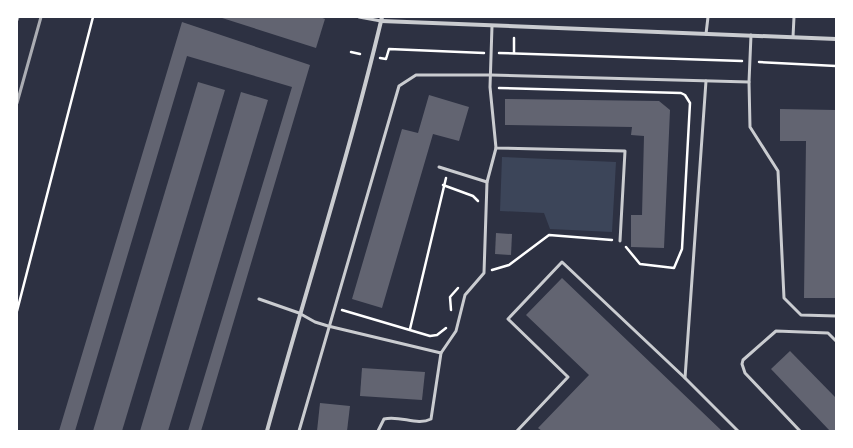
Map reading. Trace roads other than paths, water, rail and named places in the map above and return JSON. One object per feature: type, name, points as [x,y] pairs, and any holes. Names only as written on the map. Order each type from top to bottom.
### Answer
[{"type":"street","points":[[267,431],[299,313],[336,191],[382,19],[492,26],[836,39]]},
{"type":"lane","points":[[359,17],[382,19]]},
{"type":"lane","points":[[706,34],[708,17]]},
{"type":"lane","points":[[793,37],[794,17]]},
{"type":"lane","points":[[378,431],[384,418],[391,417],[424,422],[431,419],[441,353],[456,331],[465,295],[484,273],[487,182],[496,148],[491,75],[492,26]]},
{"type":"lane","points":[[751,35],[749,82],[750,127],[778,171],[784,298],[801,315],[836,316]]},
{"type":"lane","points":[[299,431],[328,326],[399,86],[416,75],[491,75],[749,82]]},
{"type":"lane","points":[[685,378],[706,81]]},
{"type":"lane","points":[[496,148],[625,151],[620,241]]},
{"type":"lane","points":[[439,167],[487,182]]},
{"type":"lane","points":[[517,431],[568,377],[508,319],[562,262],[685,378],[738,431]]},
{"type":"lane","points":[[259,299],[299,313],[328,326],[441,353]]},
{"type":"lane","points":[[800,431],[745,373],[742,364],[744,360],[776,331],[828,333],[836,340]]},
{"type":"railway","points":[[17,103],[41,17]]}]
